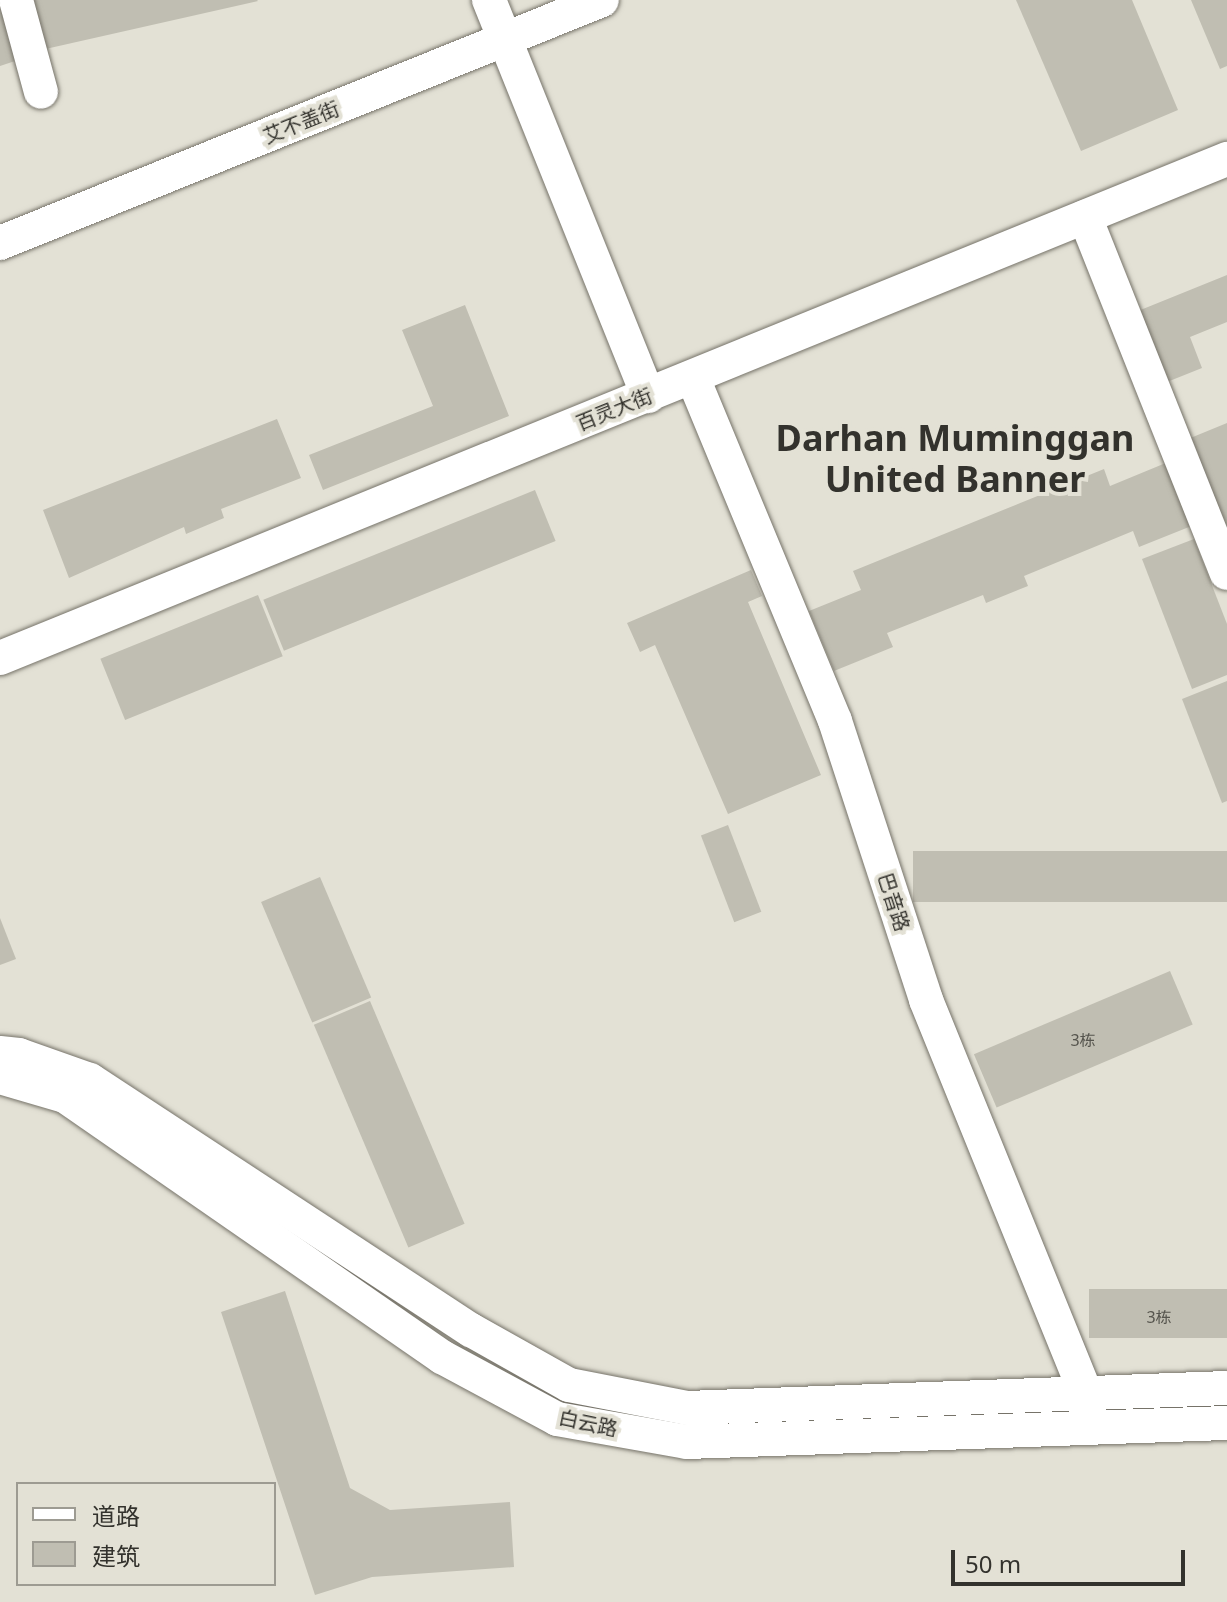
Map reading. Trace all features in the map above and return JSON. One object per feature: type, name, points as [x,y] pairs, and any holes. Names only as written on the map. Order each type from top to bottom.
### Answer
[{"type":"street","points":[[16,0],[41,92]]},
{"type":"street","points":[[489,0],[502,42],[648,396]]},
{"type":"street","name":"艾不盖街","points":[[0,243],[602,0]]},
{"type":"street","name":"百灵大街","points":[[0,658],[1227,159]]},
{"type":"street","points":[[1085,217],[1227,573]]},
{"type":"street","name":"巴音路","points":[[693,378],[835,721],[926,1000],[1086,1394],[1088,1429]]},
{"type":"street","name":"白云路","points":[[0,1053],[90,1080],[471,1330],[569,1385],[687,1408],[1227,1388]]},
{"type":"street","name":"白云路","points":[[0,1077],[65,1096],[442,1357],[557,1419],[687,1442],[1227,1423]]},
{"type":"building","points":[[30,0],[257,0],[258,1],[41,50]]},
{"type":"building","points":[[1016,0],[1132,0],[1178,110],[1081,151]]},
{"type":"building","points":[[1191,0],[1227,0],[1227,66],[1220,69]]},
{"type":"building","points":[[0,1],[21,59],[0,66]]},
{"type":"building","points":[[1227,275],[1227,322],[1190,337],[1202,368],[1167,382],[1138,311]]},
{"type":"building","points":[[465,305],[509,416],[323,490],[309,455],[433,406],[402,330]]},
{"type":"building","points":[[277,419],[301,478],[221,509],[224,518],[186,534],[184,527],[69,578],[43,510]]},
{"type":"building","points":[[1227,423],[1227,534],[1188,439]]},
{"type":"building","points":[[1173,460],[1199,523],[1139,547],[1133,531],[1024,576],[1028,586],[986,603],[983,595],[887,633],[893,647],[834,671],[809,611],[861,590],[853,571],[1104,469],[1110,486]]},
{"type":"building","points":[[535,490],[556,541],[284,651],[263,600]]},
{"type":"building","points":[[1194,539],[1227,624],[1227,675],[1192,689],[1142,559]]},
{"type":"building","points":[[751,570],[762,596],[748,602],[821,775],[728,814],[655,645],[640,652],[627,623]]},
{"type":"building","points":[[258,595],[283,656],[125,720],[100,659]]},
{"type":"building","points":[[1227,681],[1227,801],[1222,803],[1182,699]]},
{"type":"building","points":[[728,825],[761,912],[734,922],[701,835]]},
{"type":"building","points":[[913,851],[1227,851],[1227,902],[913,902]]},
{"type":"building","points":[[320,877],[371,998],[312,1023],[261,902]]},
{"type":"building","points":[[0,918],[16,959],[0,965]]},
{"type":"building","points":[[1170,971],[1193,1024],[997,1108],[974,1054]]},
{"type":"building","points":[[370,1001],[465,1224],[408,1248],[314,1025]]},
{"type":"building","points":[[1089,1289],[1227,1289],[1227,1338],[1089,1338]]},
{"type":"building","points":[[285,1291],[350,1488],[390,1510],[510,1502],[514,1567],[372,1577],[315,1595],[221,1312]]},
{"type":"district","name":"Darhan Muminggan United Banner","points":[[955,458]]}]
